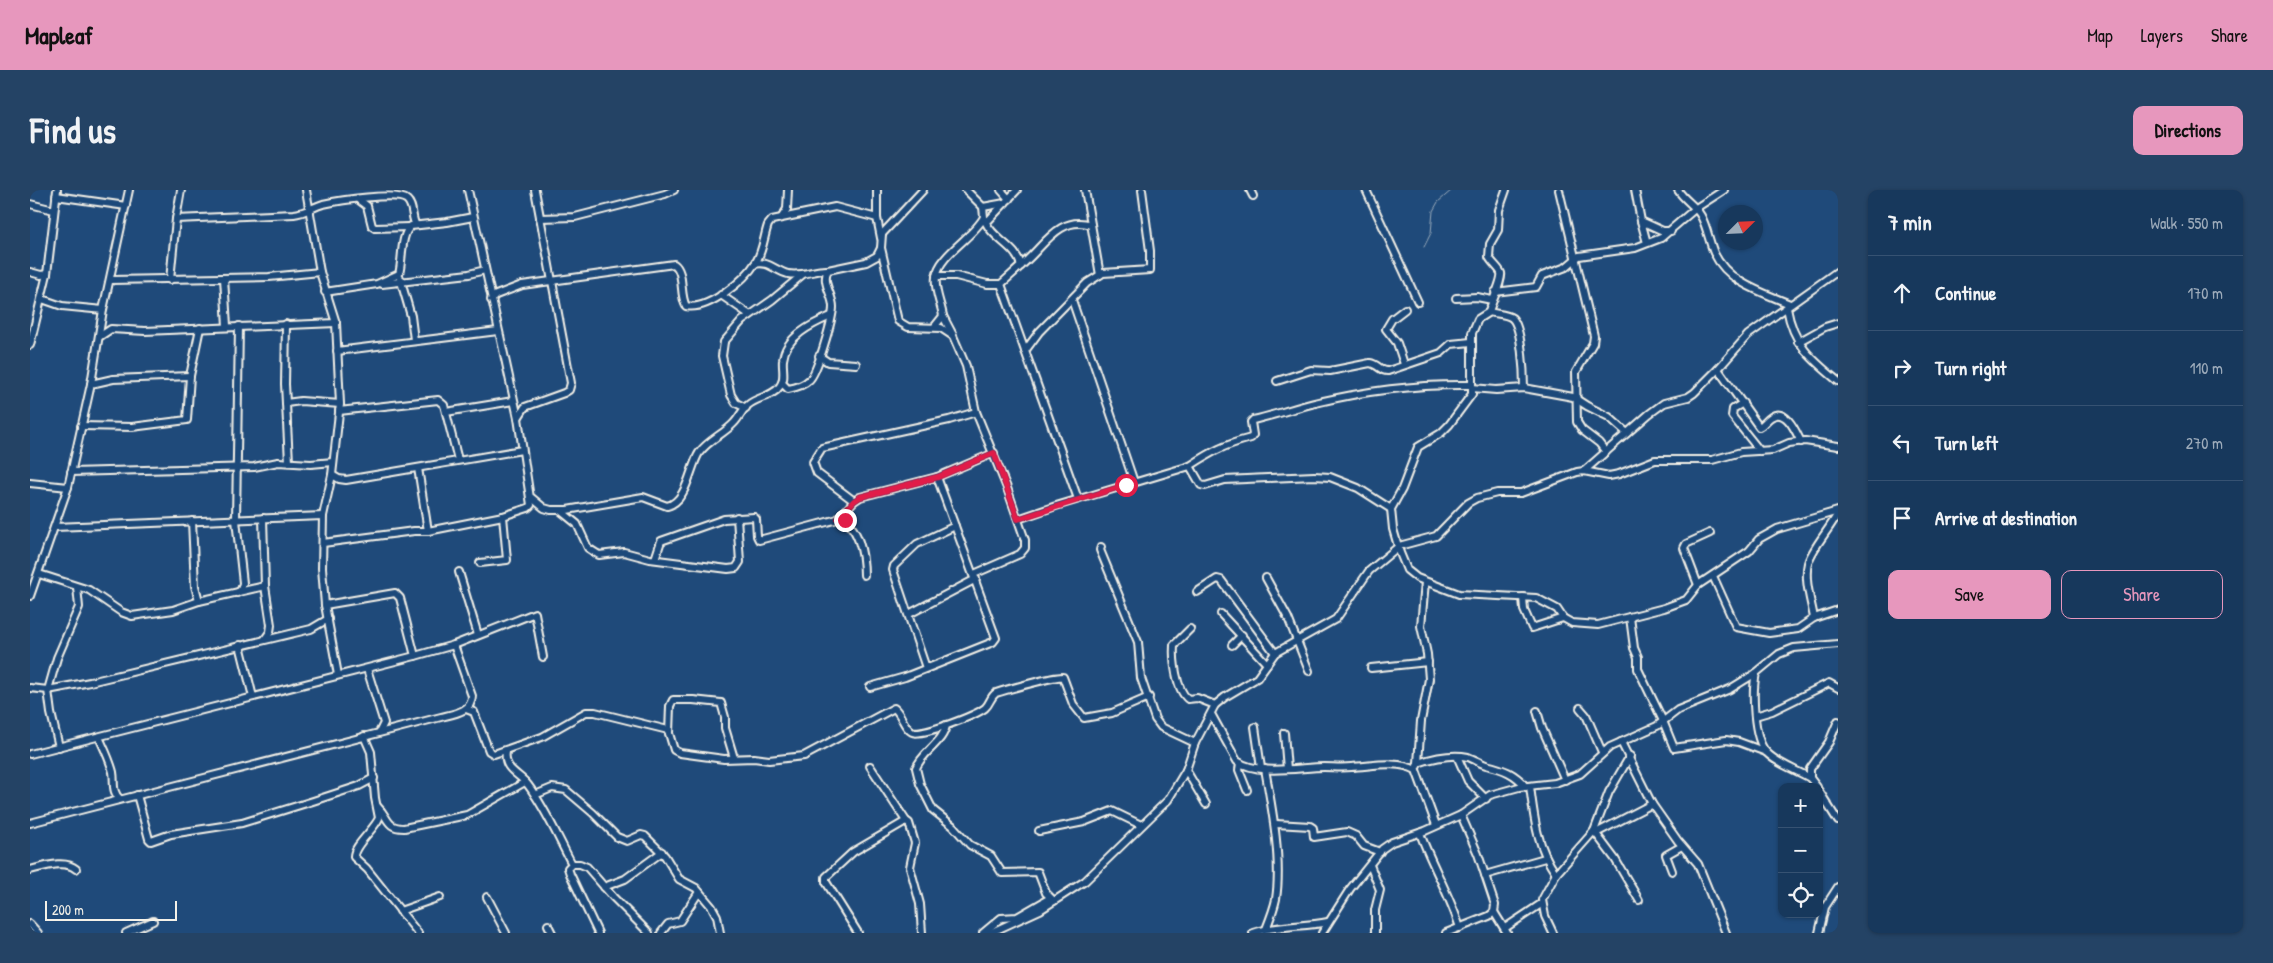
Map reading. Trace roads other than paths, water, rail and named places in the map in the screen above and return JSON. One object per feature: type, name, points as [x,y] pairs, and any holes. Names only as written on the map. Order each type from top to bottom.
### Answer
[{"type":"street","points":[[30,596],[55,527],[72,472],[91,384],[103,310],[129,190]]},
{"type":"street","points":[[170,280],[176,218],[181,190]]},
{"type":"street","points":[[306,190],[320,272],[336,323],[339,407],[332,475],[323,516],[322,568],[325,605],[338,676]]},
{"type":"street","points":[[323,544],[414,531],[428,531],[503,516],[528,508],[531,505],[532,498],[522,450],[518,418],[468,190]]},
{"type":"street","points":[[446,412],[514,403],[525,407],[564,394],[569,390],[570,383],[535,190]]},
{"type":"street","points":[[540,218],[575,217],[674,190]]},
{"type":"street","points":[[782,217],[787,209],[788,190]]},
{"type":"street","points":[[881,239],[882,234],[923,190]]},
{"type":"street","points":[[909,614],[1020,554],[1025,548],[1018,519],[994,453],[976,412],[966,366],[943,316],[936,288],[936,276],[951,253],[981,223],[984,217],[983,207],[966,190]]},
{"type":"street","points":[[1001,190],[1007,201]]},
{"type":"street","points":[[1018,190],[986,223],[992,233],[1017,256],[1021,266]]},
{"type":"street","points":[[1085,190],[1100,275]]},
{"type":"street","points":[[1025,351],[1039,332],[1088,283],[1100,275],[1150,270],[1150,250],[1142,190]]},
{"type":"street","points":[[1366,190],[1418,302]]},
{"type":"street","points":[[1506,190],[1499,210],[1498,230],[1490,244],[1488,257],[1502,275],[1501,282],[1495,292],[1489,312],[1475,324],[1471,342],[1472,394],[1442,433],[1423,442],[1418,447],[1402,489],[1391,509],[1393,529],[1400,553],[1408,570],[1425,582],[1460,594],[1536,598],[1557,609],[1563,618],[1572,623],[1598,626],[1686,600],[1698,586],[1749,552],[1759,538],[1777,528],[1838,512]]},
{"type":"street","points":[[1559,190],[1594,336],[1593,343],[1576,372],[1579,425],[1606,452]]},
{"type":"street","points":[[1635,190],[1647,243]]},
{"type":"street","points":[[1678,190],[1684,200],[1696,208],[1705,224],[1715,254],[1731,274],[1752,289],[1788,306]]},
{"type":"street","points":[[1495,292],[1536,287],[1542,276],[1566,267],[1579,256],[1588,253],[1635,248],[1661,238],[1696,208],[1724,190]]},
{"type":"street","points":[[876,191],[881,248],[898,321],[908,327],[935,326],[953,336]]},
{"type":"street","points":[[30,345],[47,274],[56,193],[126,206]]},
{"type":"street","points":[[176,218],[294,214],[310,210],[321,204],[390,196],[405,198],[410,203],[413,226]]},
{"type":"street","points":[[360,200],[367,206],[372,226],[375,228],[413,226],[473,217]]},
{"type":"street","points":[[983,207],[1007,201]]},
{"type":"street","points":[[30,204],[54,210]]},
{"type":"street","points":[[491,300],[496,295],[522,285],[674,264],[679,270],[682,297],[686,306],[708,304],[721,295],[754,264],[768,225],[772,220],[835,207],[877,218]]},
{"type":"street","points":[[787,209],[795,215]]},
{"type":"street","points":[[1641,221],[1663,231],[1671,231]]},
{"type":"street","points":[[936,276],[956,276],[988,284],[1001,284],[1051,234],[1066,225],[1082,222],[1091,224]]},
{"type":"street","points":[[413,226],[403,236],[403,256],[399,274],[411,316],[414,340]]},
{"type":"street","points":[[754,264],[763,263],[788,274],[802,275],[873,259],[881,248]]},
{"type":"street","points":[[325,292],[469,274],[485,270]]},
{"type":"street","points":[[782,383],[788,389],[810,380],[828,336],[832,304],[825,276],[828,270]]},
{"type":"street","points":[[1584,471],[1664,403],[1688,397],[1694,393],[1748,335],[1838,271]]},
{"type":"street","points":[[30,272],[41,275],[47,274]]},
{"type":"street","points":[[111,280],[269,277],[320,272]]},
{"type":"street","points":[[377,284],[399,274]]},
{"type":"street","points":[[746,408],[736,403],[732,395],[725,372],[722,348],[730,333],[802,275]]},
{"type":"street","points":[[224,278],[227,326]]},
{"type":"street","points":[[1001,284],[1078,499]]},
{"type":"street","points":[[721,295],[750,315]]},
{"type":"street","points":[[1456,298],[1477,297],[1492,300]]},
{"type":"street","points":[[42,299],[62,306],[103,310]]},
{"type":"street","points":[[1072,300],[1134,482]]},
{"type":"street","points":[[1788,306],[1790,326],[1798,342],[1809,356],[1838,381]]},
{"type":"street","points":[[1404,364],[1397,343],[1386,329],[1392,319],[1405,309]]},
{"type":"street","points":[[1489,312],[1513,318],[1516,324],[1522,353],[1524,388]]},
{"type":"street","points":[[532,498],[546,509],[560,510],[643,497],[671,506],[678,499],[689,481],[700,453],[733,424],[746,408],[778,388],[782,383],[783,361],[790,343],[810,325],[831,316]]},
{"type":"street","points":[[935,326],[943,316]]},
{"type":"street","points":[[99,337],[111,329],[145,331],[227,326],[336,323]]},
{"type":"street","points":[[1798,342],[1825,327],[1838,323]]},
{"type":"street","points":[[286,324],[286,403],[289,462]]},
{"type":"street","points":[[237,593],[242,587],[236,520],[239,326]]},
{"type":"street","points":[[81,426],[132,427],[186,420],[190,376],[200,328]]},
{"type":"street","points":[[337,351],[498,331]]},
{"type":"street","points":[[1277,381],[1311,370],[1330,371],[1370,363],[1375,364],[1386,372],[1404,364],[1441,353],[1451,344],[1471,342]]},
{"type":"street","points":[[819,356],[828,362],[856,364]]},
{"type":"street","points":[[1718,369],[1759,427],[1771,417],[1779,415],[1786,418],[1801,442]]},
{"type":"street","points":[[91,384],[113,379],[190,376]]},
{"type":"street","points":[[1018,519],[1190,466],[1207,454],[1228,444],[1251,438],[1253,435],[1251,422],[1253,420],[1319,402],[1385,390],[1446,384],[1496,390],[1524,388],[1578,399],[1587,406],[1609,416],[1627,433]]},
{"type":"street","points":[[286,403],[301,401],[339,407],[438,400],[444,405],[458,460]]},
{"type":"street","points":[[1743,403],[1733,410],[1732,416],[1760,451]]},
{"type":"street","points":[[518,418],[525,407]]},
{"type":"street","points":[[854,501],[817,473],[813,462],[822,448],[949,420],[976,412]]},
{"type":"street","points":[[983,933],[1001,918],[1017,917],[1085,880],[1168,800],[1186,770],[1195,743],[1215,705],[1257,678],[1275,653],[1336,619],[1369,571],[1399,546],[1436,536],[1468,503],[1477,498],[1497,493],[1521,493],[1564,476],[1584,471],[1609,476],[1619,474],[1655,460],[1712,460],[1742,452],[1774,450],[1789,443],[1801,442],[1838,446]]},
{"type":"street","points":[[332,475],[346,480],[522,450]]},
{"type":"street","points":[[838,519],[854,501],[870,494],[938,477],[994,453]]},
{"type":"street","points":[[72,472],[237,466],[254,468],[278,462],[311,464],[333,462]]},
{"type":"street","points":[[1190,466],[1198,480],[1205,486],[1225,480],[1330,477],[1358,488],[1391,509]]},
{"type":"street","points":[[418,468],[428,531]]},
{"type":"street","points":[[870,687],[993,642],[996,638],[938,477]]},
{"type":"street","points":[[30,483],[68,487]]},
{"type":"street","points":[[560,510],[574,520],[583,540],[593,553],[599,556],[624,552],[655,559],[728,569],[736,568],[740,556],[737,517]]},
{"type":"street","points":[[1814,618],[1807,581],[1807,565],[1811,555],[1838,512]]},
{"type":"street","points":[[55,527],[323,516]]},
{"type":"street","points":[[480,562],[507,560],[503,516]]},
{"type":"street","points":[[655,559],[659,543],[664,539],[724,519],[754,517],[756,519],[759,540],[838,519],[845,520],[851,525],[864,562],[864,575]]},
{"type":"street","points":[[263,518],[266,586],[271,625],[270,632],[265,639]]},
{"type":"street","points":[[192,521],[195,586],[198,601]]},
{"type":"street","points":[[926,668],[894,575],[894,566],[917,544],[955,526]]},
{"type":"street","points":[[1698,586],[1684,548],[1686,544],[1710,533]]},
{"type":"street","points":[[1101,546],[1100,550],[1138,642],[1141,678],[1158,725],[1195,743]]},
{"type":"street","points":[[459,572],[478,635]]},
{"type":"street","points":[[38,574],[89,590],[121,612],[132,616],[173,610],[198,601],[202,602],[266,586]]},
{"type":"street","points":[[1713,576],[1736,627],[1769,633],[1798,628],[1814,618],[1838,610]]},
{"type":"street","points":[[1266,578],[1298,640],[1308,671]]},
{"type":"street","points":[[1197,592],[1217,579],[1221,580],[1275,653]]},
{"type":"street","points":[[1425,582],[1421,626],[1428,662],[1429,679],[1421,721],[1416,770],[1436,825]]},
{"type":"street","points":[[59,747],[48,690],[57,658],[79,607],[77,587]]},
{"type":"street","points":[[325,605],[398,594],[415,656]]},
{"type":"street","points":[[1523,597],[1524,610],[1532,628],[1563,618]]},
{"type":"street","points":[[30,754],[415,656],[454,644],[535,613],[543,657]]},
{"type":"street","points":[[1222,614],[1267,664]]},
{"type":"street","points":[[1630,617],[1634,648],[1638,657],[1638,668],[1672,744],[1677,749],[1726,740],[1739,742],[1766,752],[1810,778],[1814,783]]},
{"type":"street","points":[[30,688],[48,690],[90,682],[311,629],[328,619]]},
{"type":"street","points":[[1190,629],[1174,645],[1174,665],[1178,681],[1185,697],[1188,699],[1197,698],[1215,705]]},
{"type":"street","points":[[1232,645],[1242,635]]},
{"type":"street","points":[[30,823],[380,731],[441,718],[466,709],[471,703],[472,696],[454,644]]},
{"type":"street","points":[[1309,926],[1322,933],[1339,904],[1380,852],[1396,840],[1420,833],[1461,815],[1490,796],[1528,786],[1555,783],[1580,774],[1602,752],[1663,721],[1678,710],[1730,688],[1756,673],[1779,654],[1794,648],[1838,644]]},
{"type":"street","points":[[240,645],[253,697]]},
{"type":"street","points":[[1371,668],[1428,662]]},
{"type":"street","points":[[367,669],[384,723],[391,729]]},
{"type":"street","points":[[1756,673],[1753,697],[1755,716],[1766,752]]},
{"type":"street","points":[[734,758],[725,728],[725,717],[721,704],[685,699],[673,700],[670,733],[674,750],[677,752],[734,758],[769,760],[804,756],[894,708],[914,733],[923,732],[974,715],[983,709],[996,693],[1040,682],[1059,675],[1063,677],[1073,704],[1084,718],[1112,713],[1149,697]]},
{"type":"street","points":[[1755,716],[1772,711],[1829,683],[1838,688]]},
{"type":"street","points":[[1580,708],[1586,715],[1602,752]]},
{"type":"street","points":[[466,709],[474,712],[491,754],[506,752],[542,737],[572,718],[591,711],[659,727],[668,730],[670,733]]},
{"type":"street","points":[[1537,712],[1565,780]]},
{"type":"street","points":[[1211,714],[1240,763],[1239,770],[1247,790]]},
{"type":"street","points":[[1810,778],[1810,769],[1829,742],[1838,721]]},
{"type":"street","points":[[380,731],[384,723]]},
{"type":"street","points":[[946,725],[944,734],[929,748],[916,768],[920,784],[933,810],[953,826],[970,845],[991,856],[1002,873],[1038,872],[1052,899]]},
{"type":"street","points":[[1255,726],[1276,824],[1276,892],[1266,929]]},
{"type":"street","points":[[1284,733],[1287,769]]},
{"type":"street","points":[[364,736],[371,752],[379,818],[377,824],[353,854],[356,862],[367,869],[418,933]]},
{"type":"street","points":[[99,737],[113,774],[113,786],[116,795],[120,799]]},
{"type":"street","points":[[1621,742],[1630,756],[1652,804],[1682,846],[1698,864],[1726,933]]},
{"type":"street","points":[[506,752],[505,759],[510,769],[525,782],[535,795],[572,864]]},
{"type":"street","points":[[1418,763],[1457,756],[1470,758],[1509,772],[1528,786],[1545,858],[1556,874]]},
{"type":"street","points":[[1457,756],[1468,781],[1486,799]]},
{"type":"street","points":[[1595,832],[1609,792],[1630,756]]},
{"type":"street","points":[[1240,763],[1263,768],[1287,769],[1351,768],[1384,764],[1410,767],[1416,770]]},
{"type":"street","points":[[870,766],[913,830],[914,849],[910,867],[920,904],[922,933]]},
{"type":"street","points":[[1186,770],[1206,804]]},
{"type":"street","points":[[137,795],[151,841],[171,834],[242,822],[359,786],[374,778]]},
{"type":"street","points":[[376,804],[390,824],[395,828],[404,828],[467,815],[525,782]]},
{"type":"street","points":[[535,795],[552,788],[566,790],[593,812],[619,838],[629,841],[642,835],[662,852],[679,879],[699,892],[715,911],[720,933]]},
{"type":"street","points":[[1823,797],[1838,821]]},
{"type":"street","points":[[1461,815],[1485,875],[1495,905],[1494,912],[1506,931],[1542,904],[1556,874],[1595,832],[1652,804]]},
{"type":"street","points":[[1039,831],[1084,822],[1112,811],[1141,825]]},
{"type":"street","points":[[856,932],[826,882],[826,877],[853,852],[906,821]]},
{"type":"street","points":[[1276,824],[1310,826],[1313,828],[1314,837],[1347,832],[1356,836],[1364,846],[1380,852]]},
{"type":"street","points":[[1595,832],[1640,900]]},
{"type":"street","points":[[1420,833],[1437,875],[1451,898],[1460,928]]},
{"type":"street","points":[[1672,871],[1666,855],[1682,846]]},
{"type":"street","points":[[604,887],[625,879],[662,852]]},
{"type":"street","points":[[1485,875],[1545,858]]},
{"type":"street","points":[[30,870],[65,863],[72,864],[76,868]]},
{"type":"street","points":[[598,933],[570,874],[568,868],[572,864],[580,864],[587,867],[649,933]]},
{"type":"street","points":[[1370,865],[1380,890],[1375,910],[1374,933]]},
{"type":"street","points":[[1819,933],[1826,907],[1838,887]]},
{"type":"street","points":[[661,933],[668,924],[680,921],[699,892]]},
{"type":"street","points":[[487,897],[506,933]]},
{"type":"street","points":[[400,911],[440,898]]},
{"type":"street","points":[[990,933],[1040,910],[1052,899]]},
{"type":"street","points":[[1542,904],[1553,933]]},
{"type":"street","points":[[1446,933],[1489,916],[1494,912]]},
{"type":"street","points":[[126,933],[153,920]]},
{"type":"street","points":[[1253,933],[1266,929],[1309,926],[1328,922]]},
{"type":"street","points":[[30,924],[38,933]]},
{"type":"street","points":[[548,925],[552,933]]},
{"type":"waterway","points":[[1424,247],[1431,233],[1433,211],[1438,202],[1452,190]]}]
